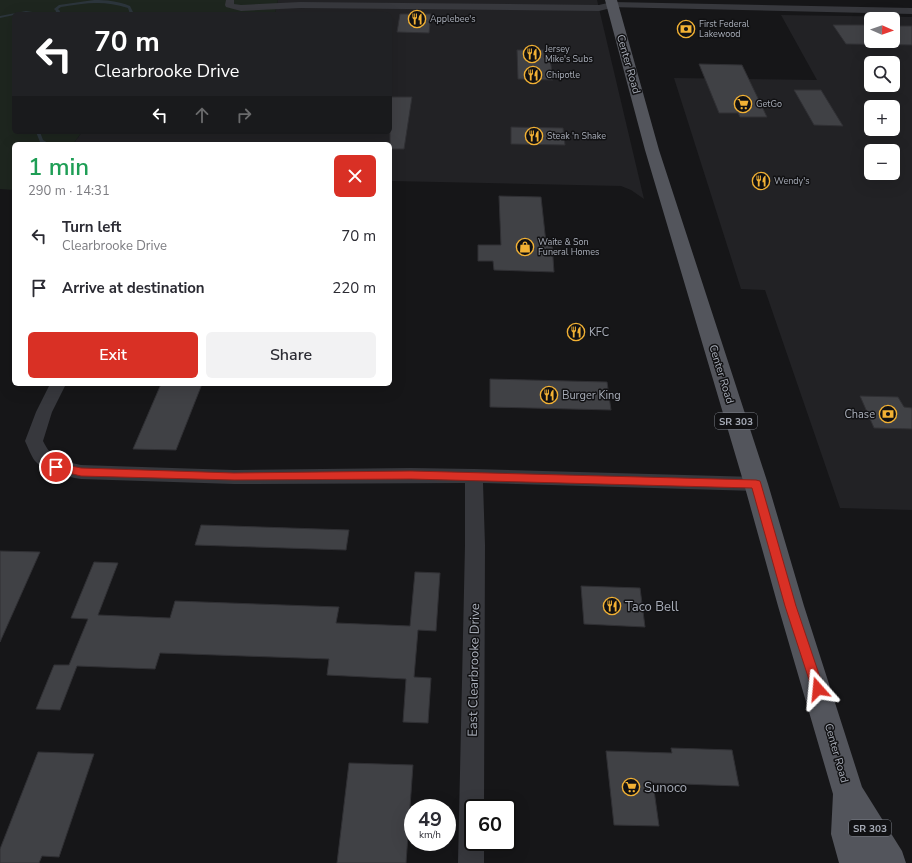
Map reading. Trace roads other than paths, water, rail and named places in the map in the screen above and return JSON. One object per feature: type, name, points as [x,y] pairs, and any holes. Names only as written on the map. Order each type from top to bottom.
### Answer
[{"type":"main road","name":"Center Road","points":[[612,3],[652,150],[756,484],[791,606],[822,702],[848,794],[890,863]]},
{"type":"main road","name":"Center Road","points":[[848,794],[847,834],[855,863]]},
{"type":"street","points":[[230,0],[228,2],[230,6],[241,8],[300,5],[599,8],[612,3]]},
{"type":"street","points":[[426,0],[597,2],[912,11]]},
{"type":"street","points":[[57,386],[44,412],[34,441],[41,456],[56,467],[81,472],[234,477],[404,475],[474,476],[756,484]]},
{"type":"street","name":"East Clearbrooke Drive","points":[[471,863],[475,545],[474,476]]},
{"type":"waterway","points":[[58,12],[56,9],[60,6],[100,0],[120,3],[129,7],[131,12]]},
{"type":"waterway","points":[[0,17],[12,15]]},
{"type":"waterway","points":[[39,134],[41,141],[43,142]]},
{"type":"place","name":"Applebee's","points":[[417,19]]},
{"type":"place","name":"First Federal Lakewood","points":[[686,29]]},
{"type":"place","name":"Jersey Mike's Subs","points":[[532,54]]},
{"type":"place","name":"Chipotle","points":[[533,75]]},
{"type":"place","name":"GetGo","points":[[743,104]]},
{"type":"place","name":"Steak 'n Shake","points":[[534,136]]},
{"type":"place","name":"Wendy's","points":[[761,181]]},
{"type":"place","name":"Waite & Son Funeral Homes","points":[[525,247]]},
{"type":"place","name":"KFC","points":[[576,332]]},
{"type":"place","name":"Burger King","points":[[549,395]]},
{"type":"place","name":"Chase","points":[[888,414]]},
{"type":"place","name":"Taco Bell","points":[[612,606]]},
{"type":"place","name":"Sunoco","points":[[631,787]]}]
